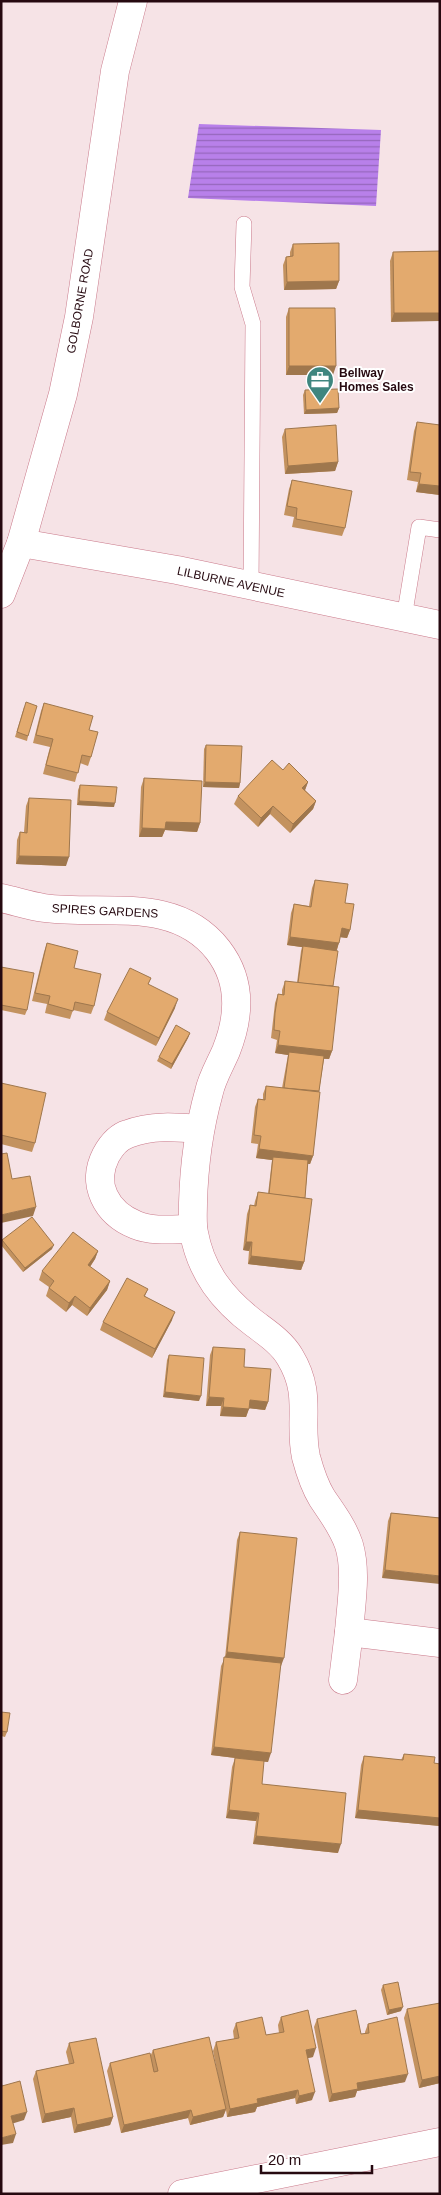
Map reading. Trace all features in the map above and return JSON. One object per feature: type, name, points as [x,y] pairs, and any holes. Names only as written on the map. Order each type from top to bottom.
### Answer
[{"type":"street","name":"GOLBORNE ROAD","points":[[1,594],[22,543],[63,394],[79,317],[115,71],[133,1]]},
{"type":"street","name":"LILBURNE AVENUE","points":[[22,543],[177,570],[440,625]]},
{"type":"street","name":"SPIRES GARDENS","points":[[1,898],[44,908],[126,910],[167,915],[201,932],[216,947],[228,964],[235,984],[238,1004],[236,1022],[209,1089],[200,1128],[194,1177],[193,1229],[199,1256],[211,1280],[227,1301],[275,1340],[289,1354],[301,1376],[304,1396],[306,1453],[311,1476],[322,1497],[338,1520],[349,1544],[354,1570],[343,1680]]},
{"type":"street","points":[[193,1229],[158,1229],[137,1226],[119,1216],[106,1203],[99,1185],[101,1164],[111,1146],[126,1134],[146,1128],[200,1128]]},
{"type":"street","points":[[349,1632],[440,1643]]},
{"type":"street","points":[[182,2194],[440,2142]]},
{"type":"lane","points":[[244,224],[242,287],[253,324],[251,587]]},
{"type":"lane","points":[[404,618],[419,527],[440,530]]},
{"type":"shaded area","points":[[199,124],[381,130],[376,206],[188,198]]},
{"type":"building","points":[[339,243],[339,281],[287,282],[286,257],[293,256],[293,244]]},
{"type":"building","points":[[440,251],[440,313],[394,313],[393,252]]},
{"type":"building","points":[[289,308],[335,308],[336,366],[289,366]]},
{"type":"building","name":"Bellway Homes Sales","points":[[338,389],[339,408],[306,410],[305,390]]},
{"type":"building","points":[[417,422],[440,425],[440,486],[419,484],[421,473],[410,472]]},
{"type":"building","points":[[336,425],[338,462],[288,466],[285,429]]},
{"type":"building","points":[[292,480],[352,491],[345,528],[296,519],[297,508],[287,506]]},
{"type":"building","points":[[26,702],[37,706],[28,736],[17,732]]},
{"type":"building","points":[[44,703],[93,716],[89,730],[98,732],[91,757],[82,755],[78,773],[46,765],[53,739],[36,735]]},
{"type":"building","points":[[206,745],[242,746],[240,783],[205,782]]},
{"type":"building","points":[[272,760],[283,770],[289,763],[308,782],[302,788],[316,801],[293,824],[273,806],[261,818],[238,796]]},
{"type":"building","points":[[144,778],[202,781],[200,823],[166,822],[165,829],[142,828]]},
{"type":"building","points":[[80,785],[117,787],[115,803],[79,801]]},
{"type":"building","points":[[29,798],[71,800],[69,857],[19,856],[20,832],[27,833]]},
{"type":"building","points":[[315,880],[348,884],[345,903],[354,904],[350,930],[342,928],[339,943],[290,937],[294,904],[311,907]]},
{"type":"building","points":[[47,943],[78,951],[74,968],[101,974],[94,1006],[75,1002],[73,1011],[48,1004],[50,996],[35,993]]},
{"type":"building","points":[[303,946],[338,951],[333,986],[298,983]]},
{"type":"building","points":[[1,967],[34,973],[27,1010],[1,1005]]},
{"type":"building","points":[[130,968],[151,978],[148,984],[178,999],[159,1038],[107,1012]]},
{"type":"building","points":[[285,981],[339,987],[332,1051],[278,1045],[280,1031],[274,1030],[275,1013],[278,994],[284,995]]},
{"type":"building","points":[[176,1025],[190,1033],[172,1064],[159,1057]]},
{"type":"building","points":[[289,1052],[324,1056],[319,1091],[284,1088]]},
{"type":"building","points":[[1,1083],[46,1093],[35,1143],[1,1135]]},
{"type":"building","points":[[266,1086],[320,1092],[313,1156],[259,1149],[261,1136],[254,1135],[258,1099],[265,1100]]},
{"type":"building","points":[[7,1153],[12,1179],[30,1176],[36,1207],[1,1215],[1,1154]]},
{"type":"building","points":[[273,1157],[308,1160],[305,1198],[269,1194]]},
{"type":"building","points":[[258,1192],[312,1199],[304,1262],[251,1256],[252,1242],[246,1242],[250,1205],[256,1206]]},
{"type":"building","points":[[32,1217],[54,1245],[25,1268],[2,1240]]},
{"type":"building","points":[[73,1232],[98,1251],[88,1265],[110,1281],[90,1308],[75,1296],[69,1303],[49,1288],[54,1281],[42,1271]]},
{"type":"building","points":[[127,1278],[148,1289],[144,1296],[175,1312],[155,1349],[103,1322]]},
{"type":"building","points":[[213,1347],[245,1349],[244,1367],[271,1369],[268,1402],[250,1400],[249,1409],[223,1407],[224,1398],[209,1397]]},
{"type":"building","points":[[169,1355],[204,1358],[201,1396],[165,1392]]},
{"type":"building","points":[[391,1513],[440,1518],[440,1576],[385,1570]]},
{"type":"building","points":[[240,1532],[297,1538],[284,1658],[227,1652]]},
{"type":"building","points":[[224,1657],[281,1663],[271,1753],[214,1747]]},
{"type":"building","points":[[1,1712],[10,1713],[7,1732],[1,1731]]},
{"type":"building","points":[[404,1754],[435,1757],[434,1763],[440,1764],[440,1818],[358,1810],[364,1756],[403,1760]]},
{"type":"building","points":[[235,1758],[264,1761],[262,1784],[346,1793],[341,1844],[256,1836],[259,1813],[229,1810]]},
{"type":"building","points":[[398,1982],[403,2007],[389,2010],[383,1985]]},
{"type":"building","points":[[440,2003],[440,2076],[422,2080],[407,2009]]},
{"type":"building","points":[[308,2010],[316,2048],[306,2050],[315,2092],[299,2096],[298,2090],[257,2099],[258,2103],[230,2109],[216,2042],[239,2038],[236,2023],[262,2017],[266,2035],[284,2032],[281,2017]]},
{"type":"building","points":[[356,2010],[361,2034],[369,2033],[368,2024],[397,2017],[408,2074],[357,2083],[358,2089],[332,2094],[317,2019]]},
{"type":"building","points":[[209,2037],[226,2109],[193,2117],[191,2110],[124,2125],[110,2063],[150,2053],[154,2072],[158,2071],[153,2050]]},
{"type":"building","points":[[96,2038],[113,2117],[77,2125],[74,2108],[45,2114],[36,2071],[74,2063],[69,2043]]},
{"type":"building","points":[[20,2081],[27,2112],[11,2116],[16,2134],[1,2138],[1,2082],[2,2086]]},
{"type":"place","name":"Bellway Homes Sales","points":[[320,404]]}]
